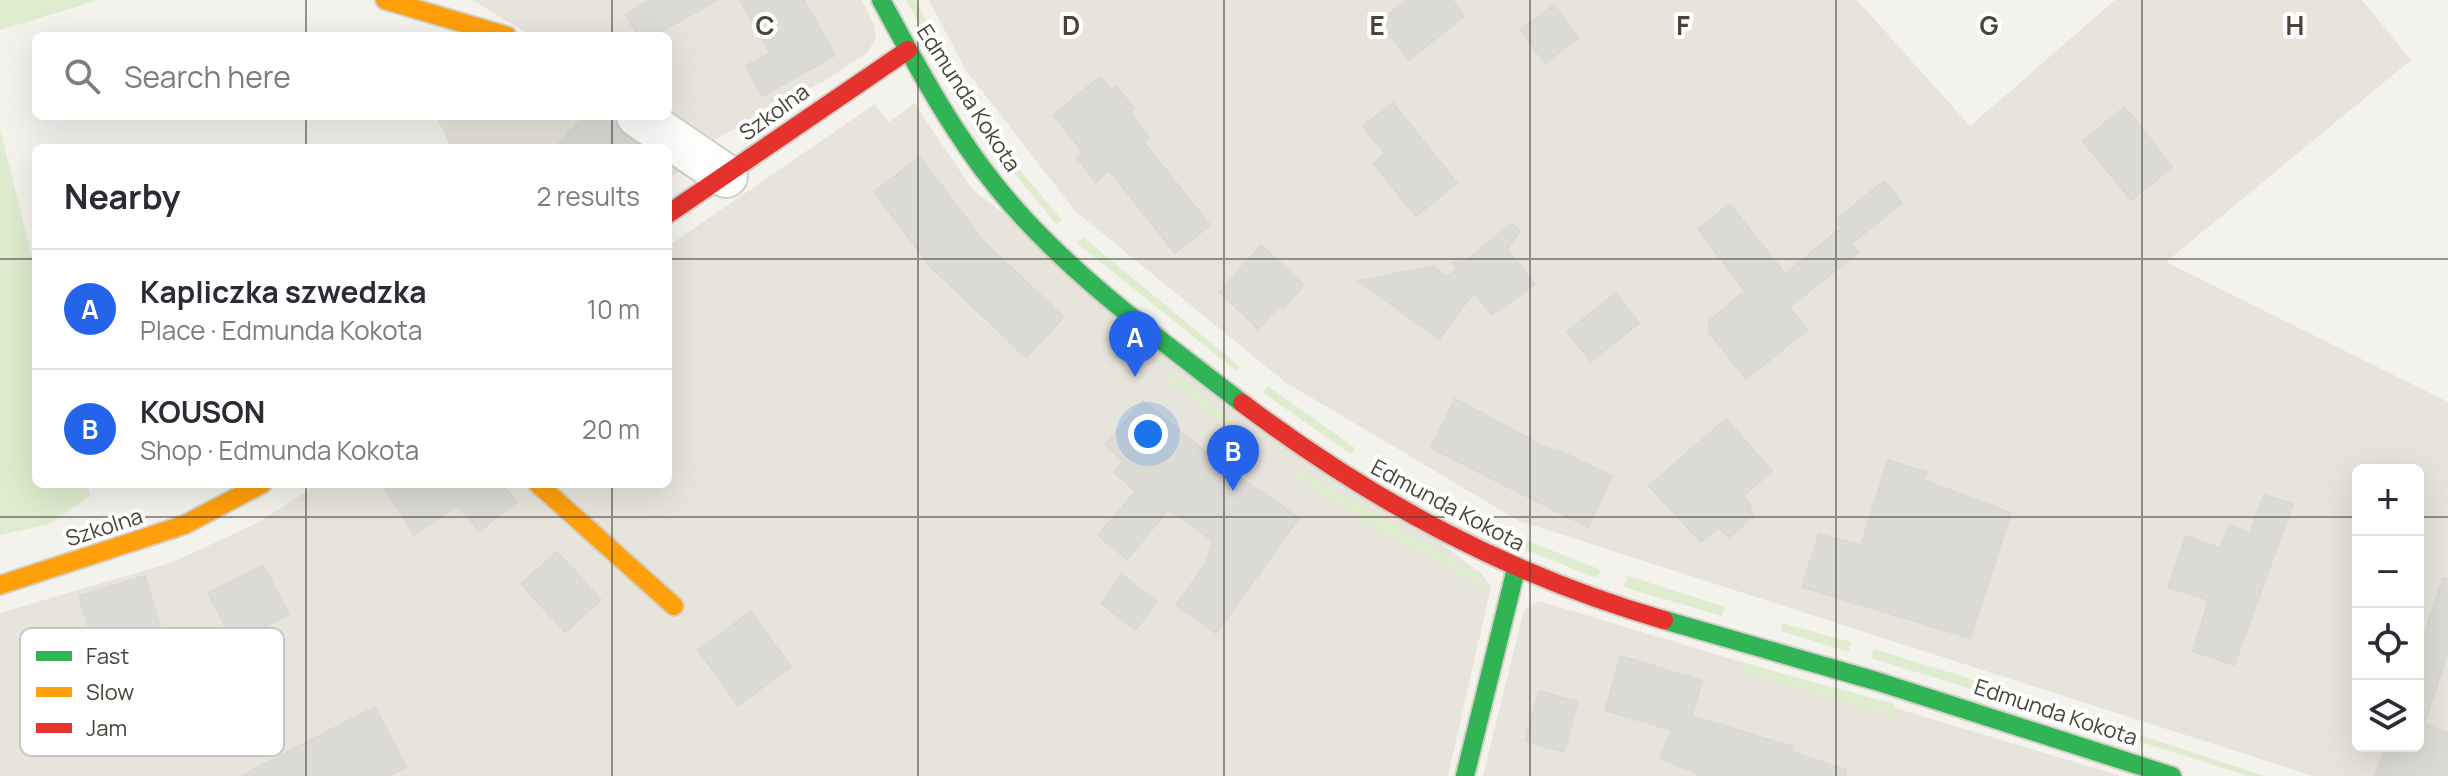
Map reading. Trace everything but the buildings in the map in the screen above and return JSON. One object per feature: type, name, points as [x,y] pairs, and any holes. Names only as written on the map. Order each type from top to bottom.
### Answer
[{"type":"street","points":[[385,0],[493,32]]},
{"type":"street","name":"Edmunda Kokota","points":[[881,0],[908,50],[992,182],[1042,237],[1093,284],[1312,455],[1421,521],[1516,569],[1628,609],[1921,694],[2172,776]]},
{"type":"street","name":"Szkolna","points":[[672,211],[908,50]]},
{"type":"street","points":[[644,120],[726,176]]},
{"type":"street","name":"Szkolna","points":[[0,585],[184,525],[254,488]]},
{"type":"street","points":[[542,488],[674,606]]},
{"type":"street","points":[[1465,776],[1516,569]]},
{"type":"shaded area","points":[[472,0],[861,0],[874,24],[876,38],[867,53],[824,81],[705,145],[672,119],[672,32],[525,32]]},
{"type":"shaded area","points":[[929,0],[1857,0],[1970,126],[2115,0],[2362,0],[2411,60],[2166,262],[2448,402],[2448,776],[2313,776],[1519,521],[1285,382],[1075,211],[965,69]]},
{"type":"shaded area","points":[[914,103],[973,190],[1482,574],[1491,587],[1448,776],[0,776],[0,613],[173,562],[259,522],[312,488],[672,488],[672,243],[875,104],[889,122]]},
{"type":"shaded area","points":[[438,120],[644,120],[700,158],[672,176],[672,144],[449,144]]},
{"type":"shaded area","points":[[1539,601],[2121,776],[1483,776],[1524,610]]},
{"type":"green space","points":[[0,0],[99,0],[0,30]]},
{"type":"green space","points":[[906,0],[915,0],[964,87],[957,91]]},
{"type":"green space","points":[[0,129],[32,257],[32,488],[88,488],[90,496],[50,524],[0,535]]},
{"type":"green space","points":[[998,144],[1062,220],[1056,224],[993,147]]},
{"type":"green space","points":[[1083,237],[1239,366],[1236,371],[1077,243]]},
{"type":"green space","points":[[1168,370],[1233,420],[1228,427],[1163,377]]},
{"type":"green space","points":[[1268,386],[1355,448],[1351,454],[1263,393]]},
{"type":"green space","points":[[1296,467],[1478,574],[1487,590],[1382,532],[1292,474]]},
{"type":"green space","points":[[1385,471],[1486,523],[1481,531],[1382,475]]},
{"type":"green space","points":[[1508,533],[1601,570],[1596,578],[1504,541]]},
{"type":"green space","points":[[1628,576],[1725,607],[1722,616],[1623,587]]},
{"type":"green space","points":[[1782,623],[1851,642],[1849,652],[1781,631]]},
{"type":"green space","points":[[1874,649],[2042,701],[2039,710],[1871,658]]},
{"type":"green space","points":[[1744,663],[1894,704],[1896,717],[1739,671]]},
{"type":"green space","points":[[2090,719],[2265,776],[2248,776],[2087,725]]},
{"type":"traffic: fast","points":[[881,0],[934,96],[964,142],[1023,217],[1081,275],[1242,403]]},
{"type":"traffic: fast","points":[[1465,776],[1516,569]]},
{"type":"traffic: fast","points":[[1664,620],[1876,681],[2172,776]]},
{"type":"traffic: slow","points":[[385,0],[493,32]]},
{"type":"traffic: slow","points":[[0,585],[184,525],[254,488]]},
{"type":"traffic: slow","points":[[542,488],[674,606]]},
{"type":"traffic: jam","points":[[672,211],[908,50]]},
{"type":"traffic: jam","points":[[1242,403],[1341,472],[1443,531],[1551,581],[1664,620]]},
{"type":"place","name":"Kapliczka szwedzka","points":[[1135,377]]},
{"type":"place","name":"KOUSON","points":[[1233,491]]}]
